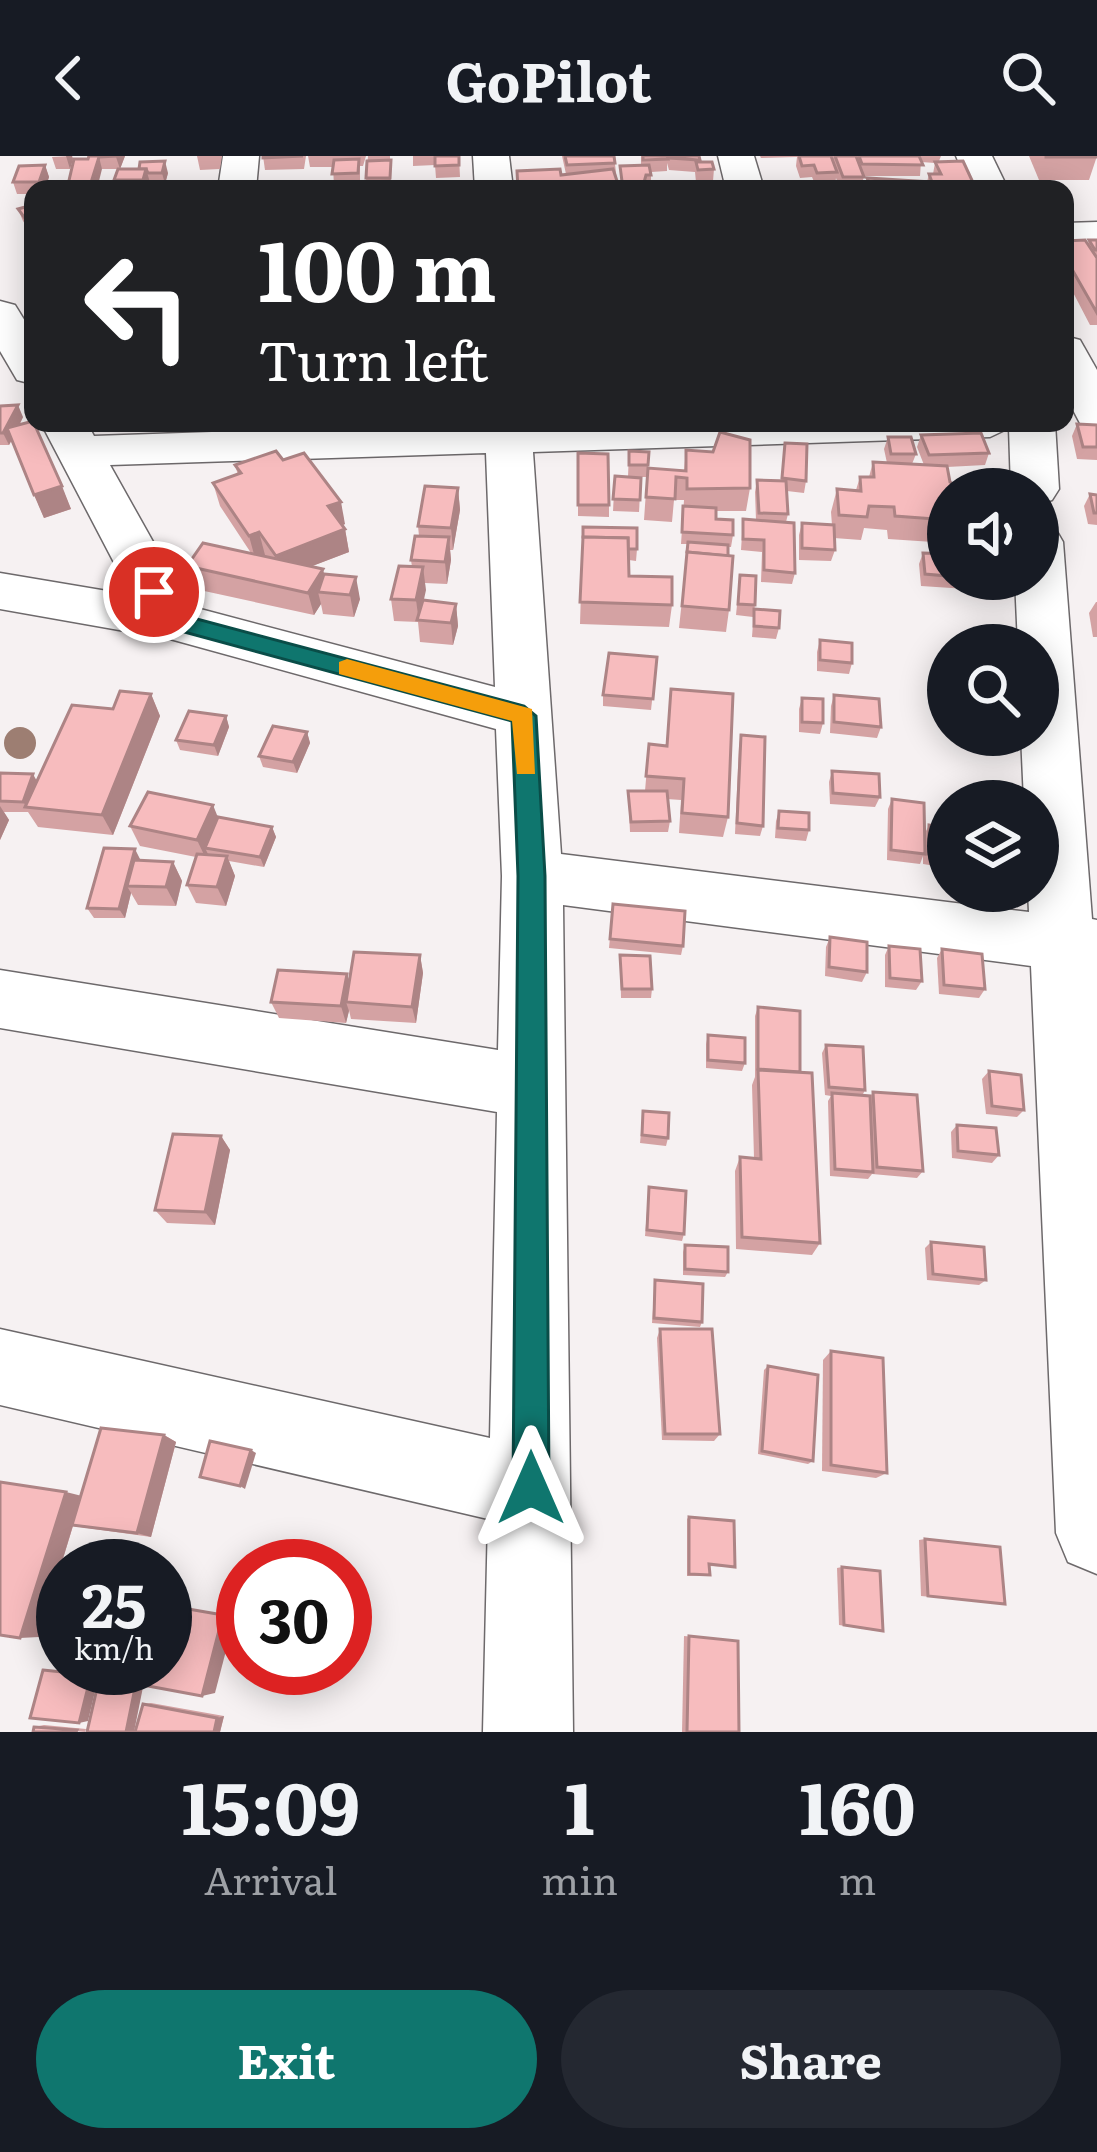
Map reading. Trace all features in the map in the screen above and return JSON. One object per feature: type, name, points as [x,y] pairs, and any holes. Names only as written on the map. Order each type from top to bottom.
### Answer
[{"type":"street","points":[[1074,368],[1097,417]]},
{"type":"street","points":[[170,620],[73,437],[432,432]]},
{"type":"street","points":[[509,432],[532,876],[528,1732]]},
{"type":"street","points":[[1032,432],[1034,468]]},
{"type":"street","points":[[0,591],[170,620],[524,716]]},
{"type":"street","points":[[1044,600],[1078,944],[1097,1532]]},
{"type":"street","points":[[532,876],[1078,944]]},
{"type":"street","points":[[1,1001],[531,1087]]},
{"type":"street","points":[[0,1367],[531,1488]]},
{"type":"building","points":[[89,156],[117,156],[99,157],[92,180],[69,180],[74,159]]},
{"type":"building","points":[[435,156],[459,156],[459,165],[435,166]]},
{"type":"building","points":[[565,156],[614,156],[615,163],[567,165]]},
{"type":"building","points":[[799,156],[831,156],[837,172],[817,173],[814,165],[802,166]]},
{"type":"building","points":[[835,156],[856,156],[864,177],[843,177]]},
{"type":"building","points":[[859,156],[919,156],[923,165],[862,164]]},
{"type":"building","points":[[359,159],[358,173],[332,174],[334,160]]},
{"type":"building","points":[[391,160],[390,178],[366,178],[367,161]]},
{"type":"building","points":[[165,161],[162,173],[139,169],[140,162]]},
{"type":"building","points":[[963,161],[972,180],[931,180],[929,174],[941,174],[935,162]]},
{"type":"building","points":[[696,162],[712,162],[714,169],[698,170]]},
{"type":"building","points":[[45,165],[40,180],[13,182],[19,166]]},
{"type":"building","points":[[649,165],[651,175],[645,180],[622,180],[620,166]]},
{"type":"building","points":[[118,169],[146,169],[143,180],[114,180]]},
{"type":"building","points":[[560,169],[561,175],[613,169],[617,180],[518,180],[517,171]]},
{"type":"building","points":[[1085,240],[1097,258],[1097,313],[1074,273],[1074,241]]},
{"type":"building","points":[[18,405],[3,433],[0,433],[0,406]]},
{"type":"building","points":[[24,423],[24,432],[38,432],[62,486],[34,495],[7,428]]},
{"type":"building","points":[[1077,424],[1097,425],[1097,447],[1083,447]]},
{"type":"building","points":[[720,432],[750,440],[750,488],[687,489],[687,478],[676,477],[675,499],[646,497],[648,468],[686,471],[686,450],[713,452]]},
{"type":"building","points":[[981,433],[989,453],[929,455],[921,435]]},
{"type":"building","points":[[888,437],[911,437],[916,454],[891,454]]},
{"type":"building","points":[[785,443],[807,444],[806,481],[782,478]]},
{"type":"building","points":[[276,451],[283,460],[304,453],[341,502],[328,506],[345,529],[276,556],[259,532],[249,536],[213,483],[241,473],[235,465]]},
{"type":"building","points":[[629,451],[649,452],[648,465],[629,465]]},
{"type":"building","points":[[578,453],[608,454],[609,505],[578,505]]},
{"type":"building","points":[[873,462],[947,468],[927,468],[927,518],[895,516],[894,507],[869,506],[867,517],[839,515],[837,489],[861,491],[860,477],[874,477]]},
{"type":"building","points":[[615,476],[641,478],[640,500],[613,499]]},
{"type":"building","points":[[757,480],[786,481],[788,514],[759,513]]},
{"type":"building","points":[[425,486],[458,488],[451,528],[418,526]]},
{"type":"building","points":[[1090,494],[1097,495],[1097,513],[1094,513]]},
{"type":"building","points":[[683,506],[716,508],[716,519],[733,520],[733,535],[682,532]]},
{"type":"building","points":[[743,519],[794,523],[795,573],[764,570],[764,540],[743,539]]},
{"type":"building","points":[[802,523],[834,525],[835,550],[802,548]]},
{"type":"building","points":[[583,527],[637,528],[637,549],[628,549],[628,538],[583,537]]},
{"type":"building","points":[[415,536],[449,537],[445,562],[411,560]]},
{"type":"building","points":[[583,537],[628,538],[629,576],[672,577],[672,605],[580,602]]},
{"type":"building","points":[[688,542],[728,545],[728,556],[687,552]]},
{"type":"building","points":[[203,543],[323,569],[308,593],[187,566]]},
{"type":"building","points":[[687,552],[733,556],[729,610],[682,606]]},
{"type":"building","points":[[399,566],[423,567],[416,600],[391,599]]},
{"type":"building","points":[[324,574],[356,577],[350,595],[318,592]]},
{"type":"building","points":[[740,575],[756,576],[755,605],[738,604]]},
{"type":"building","points":[[423,600],[456,604],[451,623],[417,620]]},
{"type":"building","points":[[754,609],[780,611],[779,628],[754,626]]},
{"type":"building","points":[[820,640],[852,643],[852,663],[820,660]]},
{"type":"building","points":[[609,653],[657,657],[653,699],[603,695]]},
{"type":"building","points":[[671,689],[733,694],[728,817],[682,813],[684,779],[646,776],[649,744],[667,746]]},
{"type":"building","points":[[120,691],[151,694],[102,815],[25,807],[72,705],[113,709]]},
{"type":"building","points":[[834,695],[879,699],[881,727],[834,722]]},
{"type":"building","points":[[802,698],[823,699],[823,723],[802,722]]},
{"type":"building","points":[[189,711],[226,716],[214,745],[176,740]]},
{"type":"building","points":[[273,726],[307,732],[293,762],[259,756]]},
{"type":"building","points":[[741,735],[765,737],[763,826],[737,823]]},
{"type":"building","points":[[832,771],[879,774],[880,797],[833,793]]},
{"type":"building","points":[[0,773],[33,774],[23,802],[0,801]]},
{"type":"building","points":[[628,791],[667,791],[670,821],[631,822]]},
{"type":"building","points":[[148,792],[213,805],[197,840],[130,826]]},
{"type":"building","points":[[892,799],[924,803],[925,854],[891,850]]},
{"type":"building","points":[[779,811],[809,813],[809,830],[778,828]]},
{"type":"building","points":[[218,817],[272,827],[260,857],[205,848]]},
{"type":"building","points":[[104,848],[135,849],[119,909],[87,908]]},
{"type":"building","points":[[197,854],[227,856],[217,887],[187,885]]},
{"type":"building","points":[[134,860],[173,862],[166,887],[127,886]]},
{"type":"building","points":[[613,904],[685,911],[683,946],[610,939]]},
{"type":"building","points":[[830,937],[867,942],[867,972],[829,967]]},
{"type":"building","points":[[889,946],[920,949],[922,981],[890,978]]},
{"type":"building","points":[[942,949],[982,954],[985,989],[944,985]]},
{"type":"building","points":[[354,952],[420,955],[412,1007],[346,1002]]},
{"type":"building","points":[[620,955],[650,956],[652,989],[622,989]]},
{"type":"building","points":[[278,970],[347,974],[341,1006],[271,1002]]},
{"type":"building","points":[[758,1007],[800,1011],[800,1072],[758,1069]]},
{"type":"building","points":[[708,1035],[745,1038],[745,1063],[708,1060]]},
{"type":"building","points":[[826,1045],[863,1047],[865,1090],[829,1087]]},
{"type":"building","points":[[758,1070],[812,1073],[820,1243],[742,1237],[740,1157],[761,1159]]},
{"type":"building","points":[[989,1071],[1021,1075],[1024,1110],[992,1106]]},
{"type":"building","points":[[873,1092],[917,1095],[923,1171],[877,1167]]},
{"type":"building","points":[[832,1093],[870,1096],[873,1172],[835,1169]]},
{"type":"building","points":[[643,1111],[669,1113],[668,1138],[642,1135]]},
{"type":"building","points":[[957,1125],[996,1128],[999,1155],[958,1151]]},
{"type":"building","points":[[173,1134],[221,1136],[205,1212],[155,1210]]},
{"type":"building","points":[[649,1187],[686,1191],[684,1234],[647,1230]]},
{"type":"building","points":[[931,1242],[984,1247],[986,1280],[933,1274]]},
{"type":"building","points":[[685,1245],[728,1247],[728,1272],[685,1269]]},
{"type":"building","points":[[655,1280],[703,1284],[702,1322],[654,1318]]},
{"type":"building","points":[[660,1329],[712,1329],[720,1434],[665,1434]]},
{"type":"building","points":[[831,1351],[883,1358],[887,1473],[831,1465]]},
{"type":"building","points":[[768,1366],[818,1375],[813,1461],[762,1451]]},
{"type":"building","points":[[101,1428],[164,1435],[137,1533],[72,1525]]},
{"type":"building","points":[[210,1441],[251,1450],[240,1486],[200,1477]]},
{"type":"building","points":[[0,1482],[66,1492],[51,1539],[36,1539],[36,1587],[20,1638],[0,1635]]},
{"type":"building","points":[[689,1517],[734,1521],[735,1567],[709,1564],[710,1575],[689,1574]]},
{"type":"building","points":[[925,1539],[1000,1547],[1005,1604],[928,1596]]},
{"type":"building","points":[[842,1567],[880,1571],[883,1631],[844,1625]]},
{"type":"building","points":[[192,1610],[216,1614],[216,1642],[202,1696],[192,1694]]},
{"type":"building","points":[[689,1636],[738,1641],[739,1732],[687,1732]]},
{"type":"building","points":[[36,1695],[86,1695],[79,1723],[30,1718]]},
{"type":"building","points":[[95,1695],[134,1695],[126,1732],[87,1732]]},
{"type":"building","points":[[143,1704],[217,1718],[214,1732],[135,1732]]},
{"type":"building","points":[[34,1727],[77,1730],[33,1732]]},
{"type":"slow traffic","points":[[347,668],[524,716],[526,767]]},
{"type":"route","points":[[154,592],[170,620],[524,716],[532,876],[531,1488]]}]
